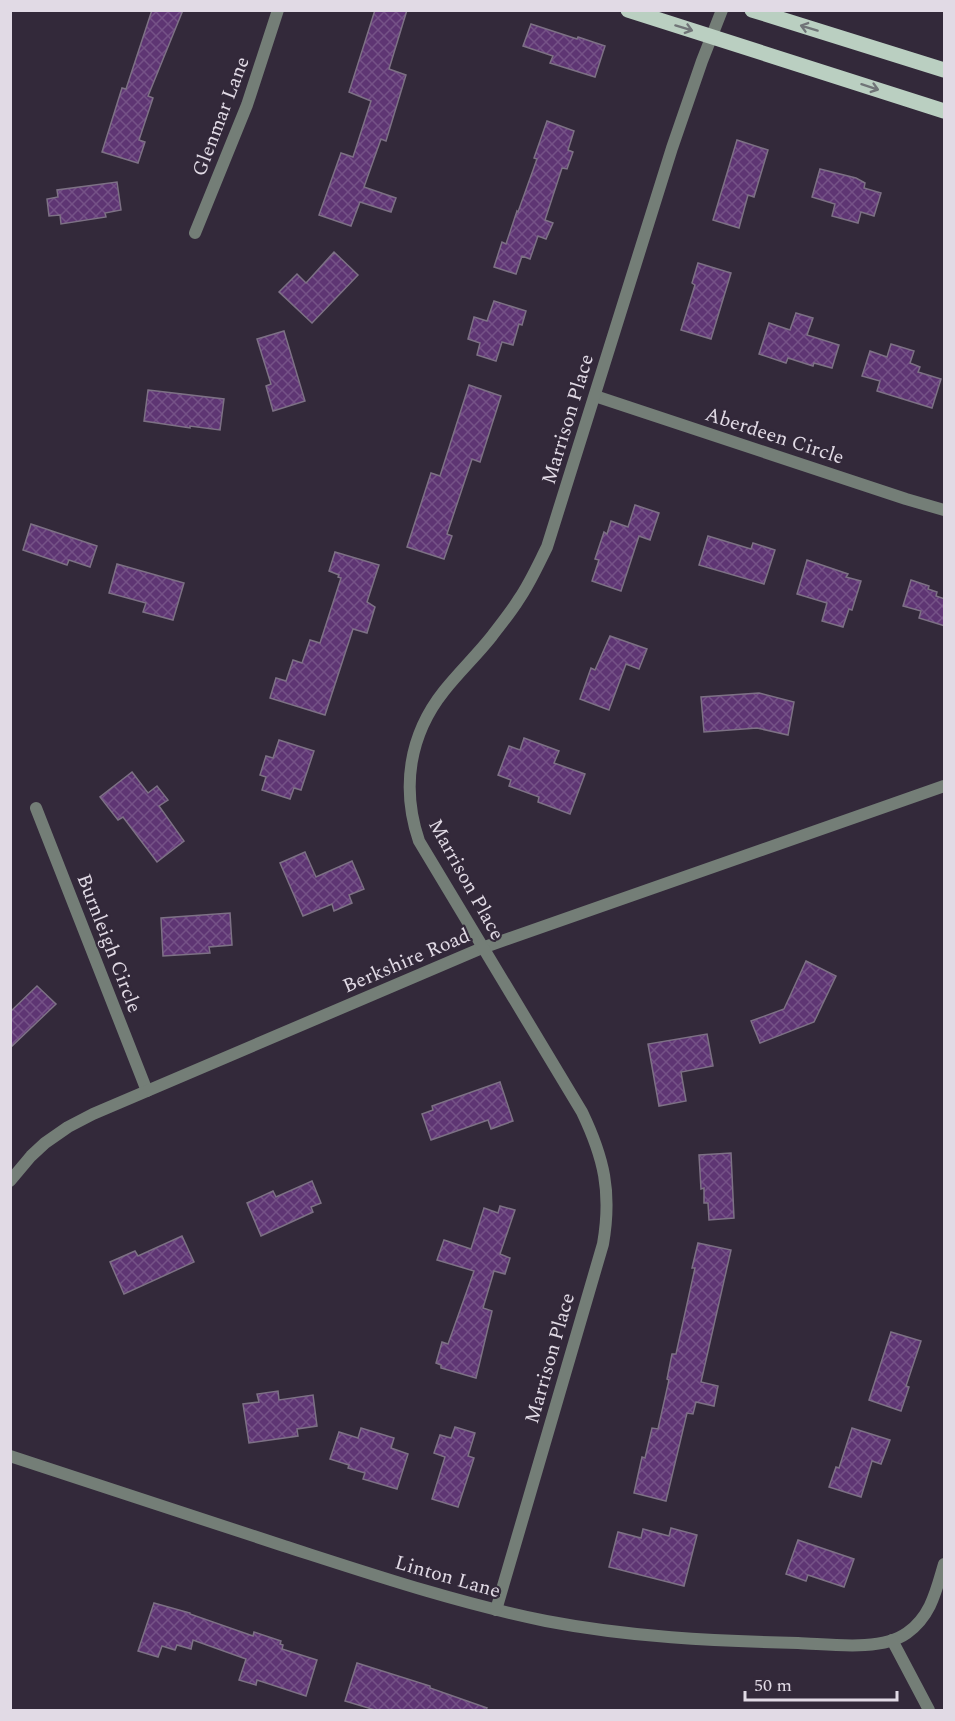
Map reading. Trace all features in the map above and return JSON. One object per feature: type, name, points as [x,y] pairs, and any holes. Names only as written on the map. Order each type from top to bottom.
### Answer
[{"type":"main road","points":[[628,10],[945,111]]},
{"type":"main road","points":[[753,10],[945,70]]},
{"type":"street","name":"Glenmar Lane","points":[[195,233],[247,105],[278,10]]},
{"type":"street","name":"Marrison Place","points":[[496,1610],[603,1244],[608,1205],[604,1166],[591,1129],[419,841],[409,796],[409,777],[413,749],[433,706],[491,638],[520,599],[535,573],[556,519],[672,148],[722,10]]},
{"type":"street","name":"Aberdeen Circle","points":[[595,396],[945,510]]},
{"type":"street","name":"Berkshire Road","points":[[10,1181],[38,1150],[68,1127],[93,1114],[482,948],[945,786]]},
{"type":"street","name":"Burnleigh Circle","points":[[36,808],[147,1092]]},
{"type":"street","name":"Linton Lane","points":[[10,1456],[398,1583],[496,1610],[584,1627],[686,1639],[873,1644],[892,1640]]},
{"type":"street","points":[[929,1710],[892,1640],[906,1634],[924,1618],[931,1607],[945,1564]]},
{"type":"building","points":[[152,10],[183,10],[148,96],[153,98],[139,140],[145,142],[138,163],[102,152],[122,88],[126,89]]},
{"type":"building","points":[[375,10],[407,10],[389,69],[406,75],[386,141],[381,139],[364,187],[396,198],[391,212],[360,202],[351,226],[319,215],[341,153],[353,157],[371,101],[349,92]]},
{"type":"building","points":[[531,24],[605,46],[595,77],[550,63],[553,56],[523,46]]},
{"type":"building","points":[[547,121],[574,131],[568,150],[573,152],[567,169],[562,168],[545,220],[553,223],[546,239],[538,236],[530,259],[522,256],[516,274],[494,267],[502,242],[506,244],[518,212],[537,159],[534,158]]},
{"type":"building","points":[[737,140],[768,150],[754,197],[748,195],[739,228],[713,220]]},
{"type":"building","points":[[820,169],[856,178],[865,183],[864,188],[881,193],[874,216],[861,212],[858,223],[832,216],[835,204],[812,197]]},
{"type":"building","points":[[117,182],[121,210],[105,213],[106,217],[61,224],[60,215],[49,216],[47,199],[58,197],[57,190]]},
{"type":"building","points":[[334,252],[358,275],[312,323],[279,292],[297,274],[306,283]]},
{"type":"building","points":[[698,263],[731,273],[711,339],[681,330],[695,285],[692,283]]},
{"type":"building","points":[[494,301],[526,311],[522,325],[519,324],[513,345],[502,342],[496,361],[477,355],[480,343],[468,339],[474,317],[487,321]]},
{"type":"building","points":[[796,313],[813,318],[807,335],[839,345],[832,368],[814,363],[813,366],[788,358],[786,363],[759,354],[769,323],[790,330]]},
{"type":"building","points":[[284,331],[305,401],[273,411],[266,386],[271,384],[257,339]]},
{"type":"building","points":[[891,344],[914,351],[910,363],[920,367],[918,372],[941,379],[932,408],[877,391],[880,381],[862,376],[870,351],[887,357]]},
{"type":"building","points":[[469,385],[501,396],[480,462],[472,459],[447,534],[452,536],[444,559],[407,547],[431,473],[440,476]]},
{"type":"building","points":[[148,390],[224,399],[220,430],[144,421]]},
{"type":"building","points":[[635,505],[659,513],[650,540],[639,536],[621,591],[592,581],[599,560],[595,559],[604,532],[607,534],[611,521],[628,527]]},
{"type":"building","points":[[31,524],[97,546],[90,567],[69,560],[67,565],[23,550]]},
{"type":"building","points":[[708,536],[751,549],[753,543],[775,550],[764,584],[699,565]]},
{"type":"building","points":[[335,552],[379,565],[367,602],[375,607],[367,633],[353,629],[325,715],[270,698],[276,678],[286,681],[293,660],[302,663],[310,640],[320,643],[341,578],[329,571]]},
{"type":"building","points":[[807,560],[848,574],[846,577],[861,581],[852,610],[849,609],[843,627],[822,621],[827,603],[797,594]]},
{"type":"building","points":[[117,564],[184,583],[173,620],[143,612],[146,603],[109,593]]},
{"type":"building","points":[[911,580],[929,586],[928,589],[937,592],[936,596],[945,599],[945,626],[919,618],[921,611],[903,606]]},
{"type":"building","points":[[610,636],[647,649],[639,669],[626,664],[609,710],[580,699],[591,668],[595,670]]},
{"type":"building","points":[[759,693],[794,702],[788,735],[757,728],[704,732],[701,697]]},
{"type":"building","points":[[524,738],[559,751],[554,763],[585,774],[570,814],[538,802],[539,797],[509,786],[511,780],[498,775],[509,746],[520,750]]},
{"type":"building","points":[[279,740],[314,751],[301,790],[294,788],[290,799],[262,790],[266,777],[260,775],[266,756],[273,758]]},
{"type":"building","points":[[132,772],[148,793],[157,786],[168,800],[159,806],[184,841],[157,862],[123,817],[118,820],[100,797]]},
{"type":"building","points":[[305,852],[316,877],[352,861],[364,889],[349,895],[352,903],[334,911],[332,904],[303,916],[280,863]]},
{"type":"building","points":[[230,913],[232,945],[209,947],[210,953],[163,956],[161,918]]},
{"type":"building","points":[[806,961],[836,976],[814,1022],[760,1043],[751,1021],[784,1009]]},
{"type":"building","points":[[37,986],[56,1004],[10,1048],[10,1012]]},
{"type":"building","points":[[707,1034],[713,1066],[681,1072],[686,1101],[659,1106],[648,1044]]},
{"type":"building","points":[[500,1082],[513,1121],[491,1129],[488,1120],[431,1140],[422,1114],[433,1110],[432,1106]]},
{"type":"building","points":[[731,1153],[734,1218],[709,1220],[708,1203],[704,1203],[704,1188],[701,1189],[699,1155]]},
{"type":"building","points":[[312,1181],[321,1203],[311,1207],[313,1212],[261,1236],[247,1203],[273,1191],[276,1197]]},
{"type":"building","points":[[500,1206],[515,1210],[500,1254],[510,1258],[505,1274],[494,1271],[483,1308],[492,1311],[476,1378],[441,1368],[441,1365],[436,1363],[442,1342],[448,1344],[474,1271],[437,1260],[444,1240],[471,1249],[484,1208],[498,1213]]},
{"type":"building","points":[[182,1236],[194,1262],[124,1294],[110,1262],[135,1251],[138,1256]]},
{"type":"building","points":[[698,1243],[731,1250],[701,1382],[718,1386],[714,1406],[696,1402],[693,1414],[687,1413],[666,1501],[634,1493],[642,1457],[645,1458],[652,1428],[658,1429],[669,1380],[667,1379],[672,1354],[676,1354],[695,1268],[692,1268]]},
{"type":"building","points":[[891,1332],[921,1341],[906,1386],[909,1387],[901,1411],[869,1400]]},
{"type":"building","points":[[278,1391],[279,1400],[313,1395],[317,1426],[297,1429],[298,1436],[249,1443],[243,1404],[259,1402],[257,1394]]},
{"type":"building","points":[[455,1427],[475,1433],[468,1456],[474,1458],[458,1507],[432,1499],[445,1457],[434,1453],[440,1435],[451,1438]]},
{"type":"building","points":[[361,1428],[394,1438],[391,1448],[408,1454],[397,1489],[363,1479],[365,1473],[330,1459],[339,1432],[358,1438]]},
{"type":"building","points":[[852,1428],[890,1440],[881,1464],[872,1461],[861,1497],[829,1487],[836,1467],[839,1468]]},
{"type":"building","points":[[671,1528],[697,1535],[684,1586],[609,1567],[618,1532],[641,1538],[643,1529],[669,1536]]},
{"type":"building","points":[[798,1540],[854,1559],[844,1587],[808,1575],[806,1581],[786,1574]]},
{"type":"building","points":[[154,1603],[190,1613],[253,1636],[254,1632],[281,1641],[282,1649],[317,1660],[306,1696],[257,1680],[256,1685],[239,1680],[246,1659],[193,1640],[191,1649],[177,1645],[175,1650],[162,1646],[158,1657],[138,1651]]},
{"type":"building","points":[[357,1663],[430,1686],[430,1688],[487,1708],[486,1710],[375,1710],[345,1701]]}]
